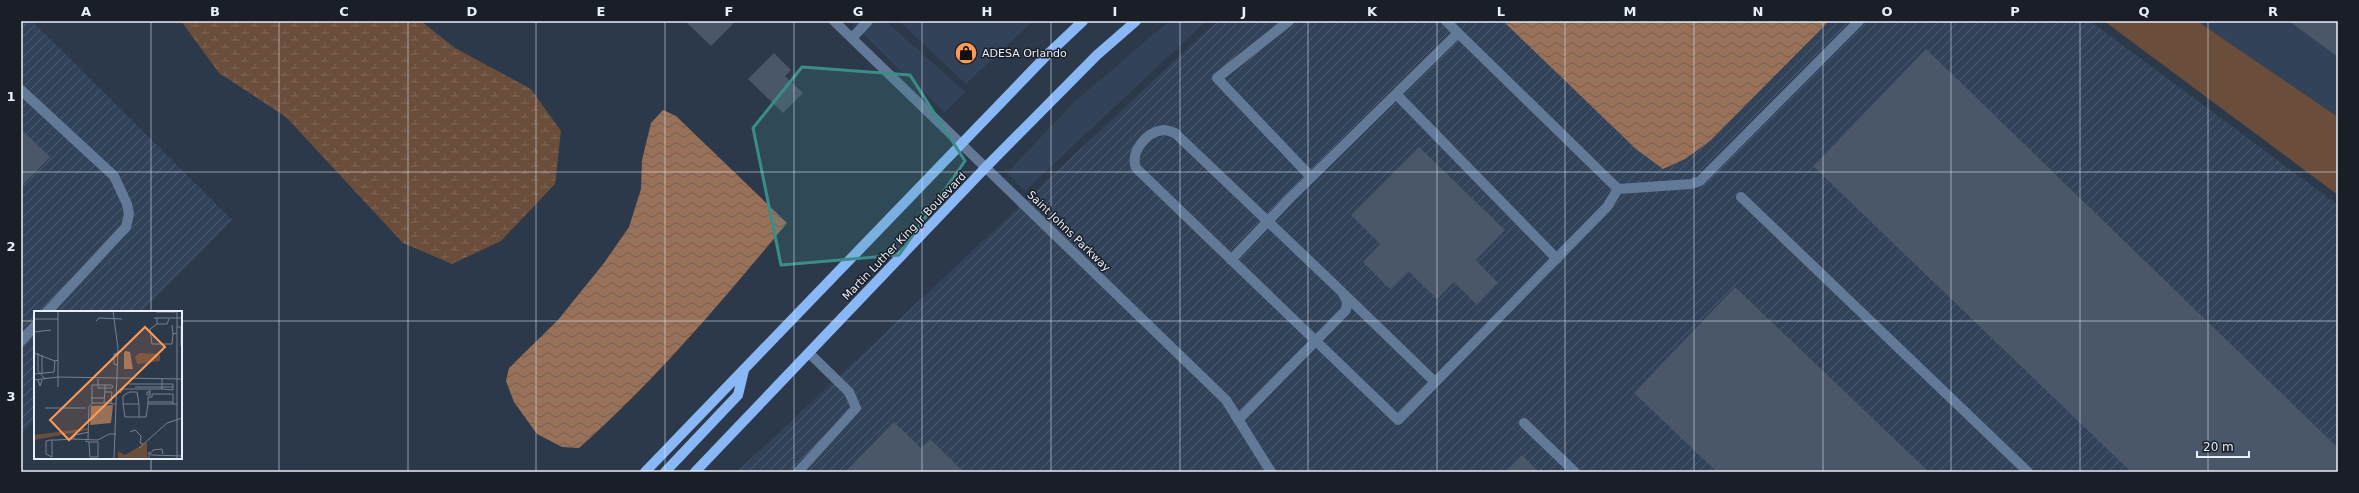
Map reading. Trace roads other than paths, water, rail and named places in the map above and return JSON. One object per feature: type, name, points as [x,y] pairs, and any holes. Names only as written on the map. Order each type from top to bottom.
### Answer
[{"type":"main road","name":"Martin Luther King Jr Boulevard","points":[[645,472],[961,143],[1047,55],[1083,21]]},
{"type":"main road","name":"Martin Luther King Jr Boulevard","points":[[694,472],[986,167],[1097,55],[1136,21]]},
{"type":"main road","points":[[665,472],[738,395],[745,368]]},
{"type":"street","name":"Saint Johns Parkway","points":[[834,21],[1226,400],[1271,472]]},
{"type":"street","points":[[852,38],[868,21]]},
{"type":"street","points":[[1288,21],[1217,78],[1311,177]]},
{"type":"street","points":[[1446,21],[1618,189],[1691,184],[1700,181],[1859,21]]},
{"type":"street","points":[[1231,260],[1311,177],[1458,33]]},
{"type":"street","points":[[21,90],[114,176],[127,204],[129,214],[126,227],[48,311]]},
{"type":"street","points":[[1396,94],[1556,259]]},
{"type":"street","points":[[1435,382],[1175,133],[1164,130],[1152,134],[1135,151],[1133,160],[1136,168],[1398,420],[1607,207],[1618,189]]},
{"type":"street","points":[[1741,197],[2028,472]]},
{"type":"street","points":[[1238,420],[1346,310],[1346,301],[1342,292]]},
{"type":"street","points":[[21,341],[34,327]]},
{"type":"street","points":[[798,472],[856,408],[849,392],[808,353]]},
{"type":"street","points":[[1524,423],[1575,472]]},
{"type":"water","points":[[1503,21],[1829,21],[1710,141],[1685,159],[1663,169],[1636,149]]},
{"type":"water","points":[[663,110],[676,116],[787,223],[713,311],[634,396],[579,448],[562,447],[537,434],[514,402],[506,381],[509,368],[558,320],[604,263],[629,227],[641,189],[642,160],[651,123]]},
{"type":"place","name":"ADESA Orlando","points":[[966,53]]}]
